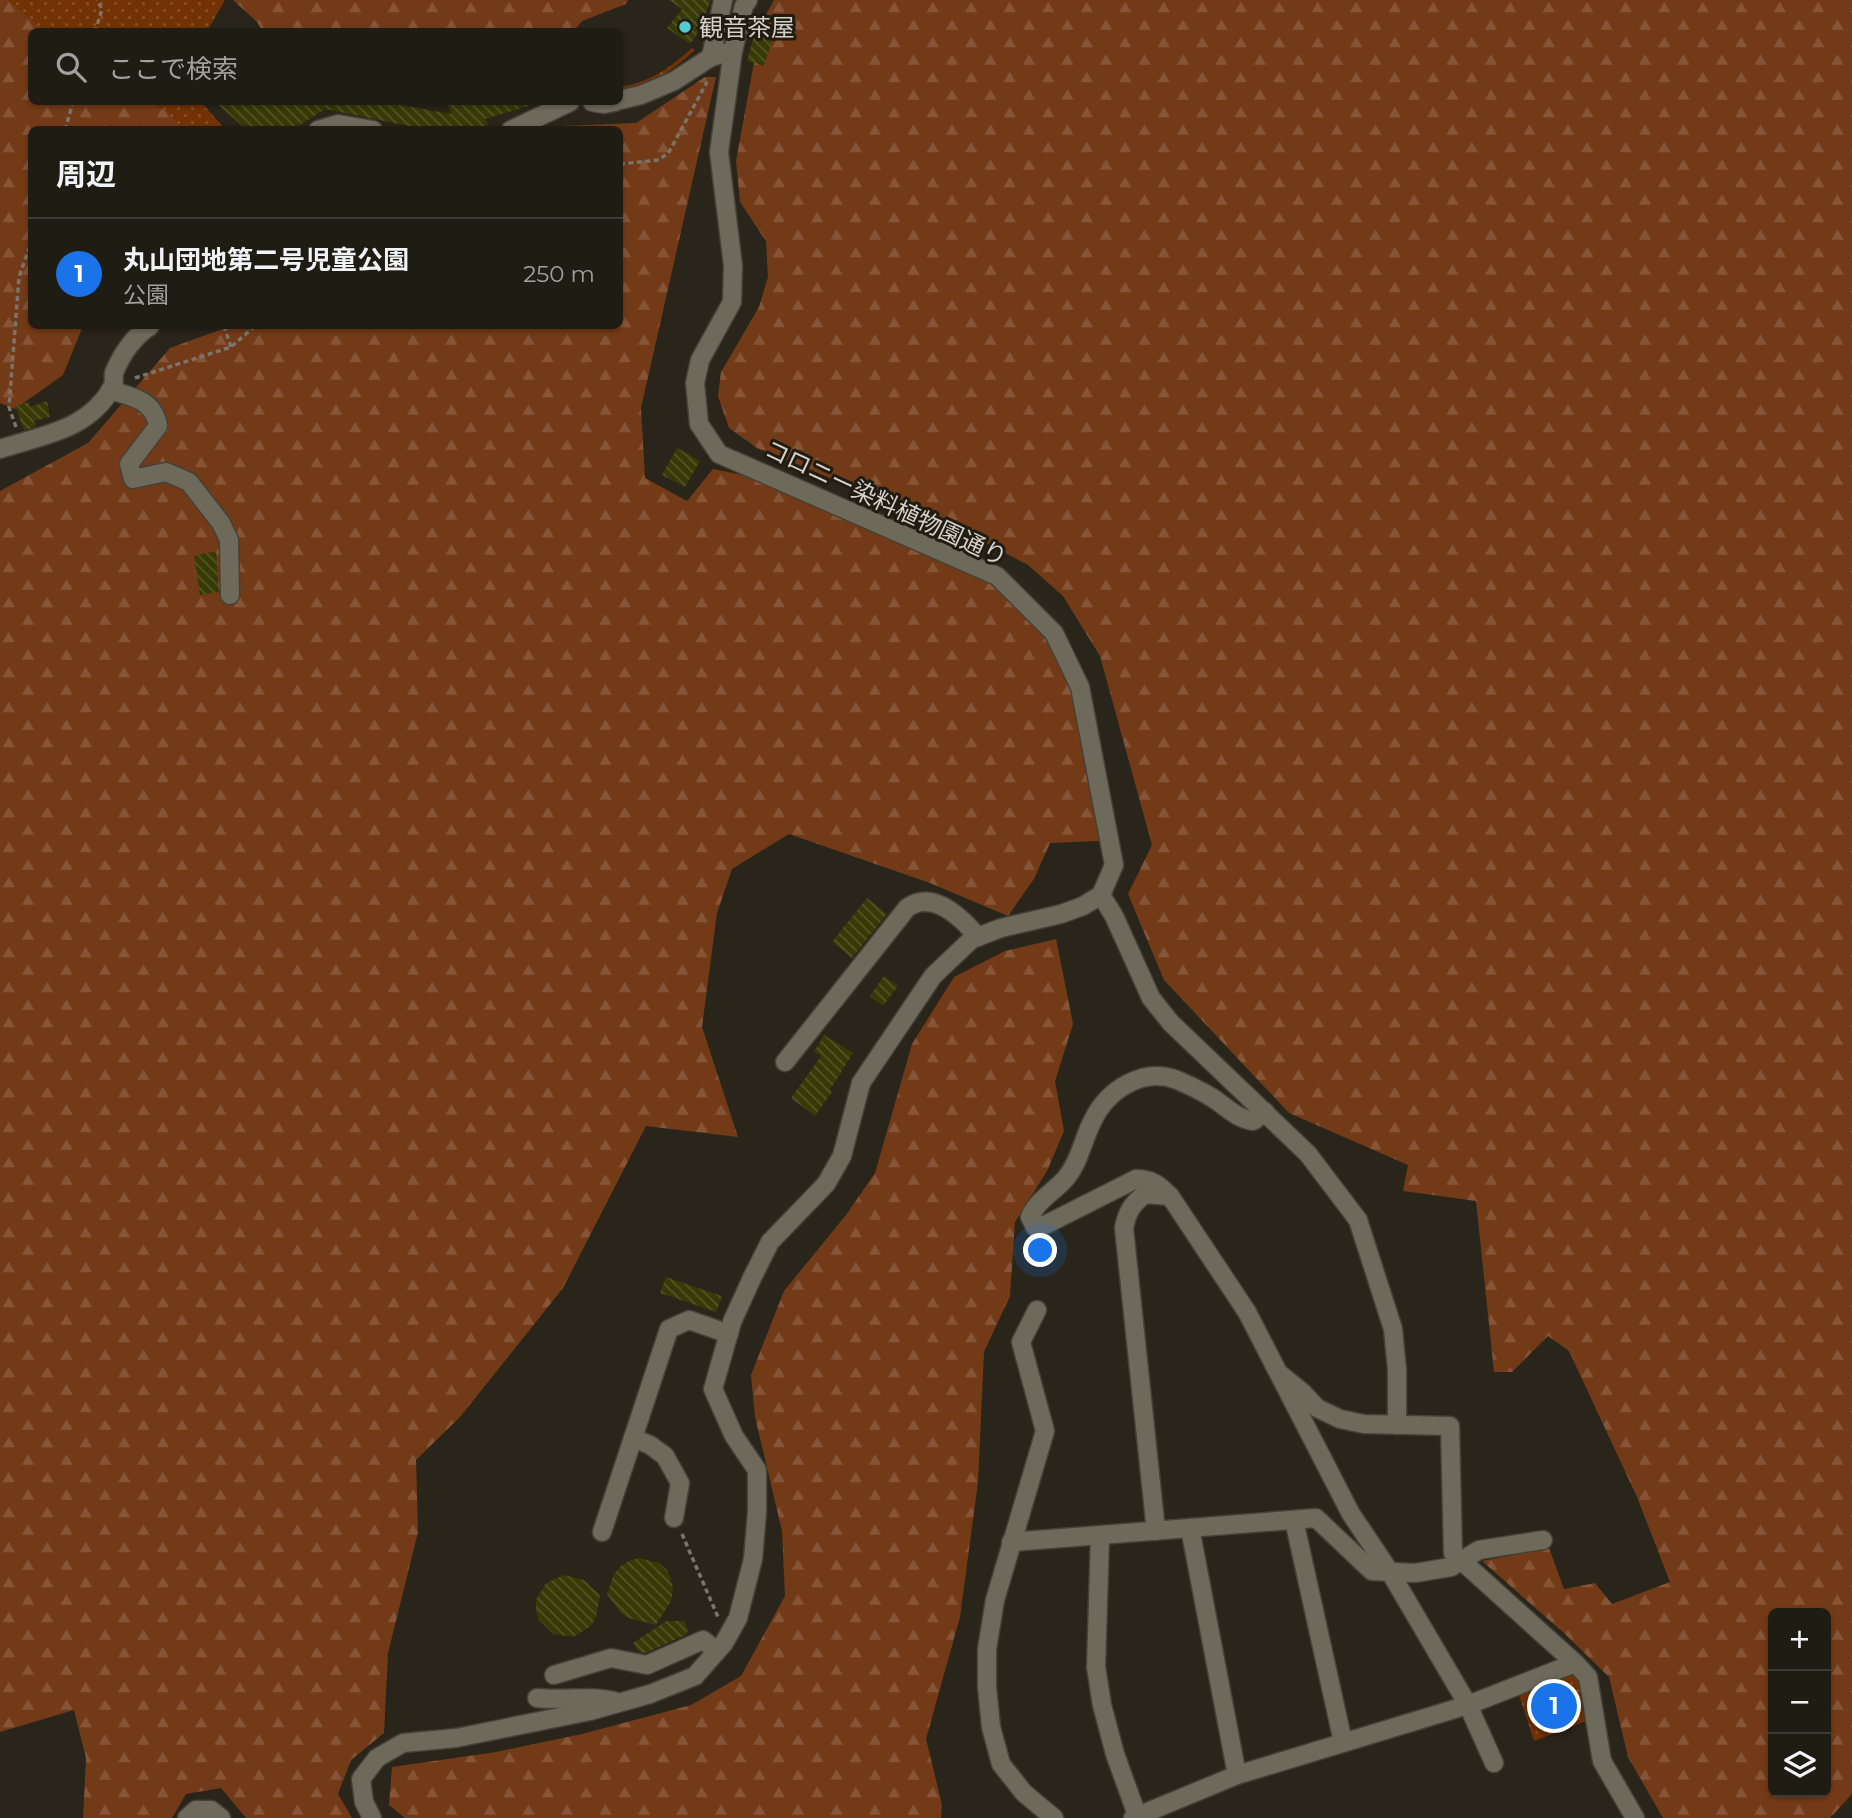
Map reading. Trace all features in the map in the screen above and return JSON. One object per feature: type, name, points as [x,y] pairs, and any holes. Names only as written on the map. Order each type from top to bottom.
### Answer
[{"type":"street","points":[[711,66],[723,0]]},
{"type":"street","name":"コロニー染料植物園通り","points":[[748,0],[744,6],[733,51],[719,152],[733,266],[732,302],[700,360],[695,383],[699,424],[719,454],[997,576],[1054,633],[1080,687],[1108,829],[1114,864],[1101,895]]},
{"type":"street","points":[[623,100],[641,95],[711,66],[733,51]]},
{"type":"street","points":[[519,126],[564,105]]},
{"type":"street","points":[[331,126],[350,126]]},
{"type":"street","points":[[0,449],[75,426],[92,413],[113,387],[113,374],[136,334],[145,329]]},
{"type":"street","points":[[110,390],[141,400],[156,415],[158,426],[130,464],[133,479],[166,472],[188,482],[221,523],[229,540],[230,595]]},
{"type":"street","points":[[372,1818],[364,1802],[361,1779],[377,1758],[403,1743],[456,1738],[621,1703],[695,1676],[722,1645],[738,1618],[750,1571],[757,1512],[757,1470],[734,1436],[713,1389],[729,1334],[770,1242],[826,1184],[842,1156],[861,1083],[933,976],[972,939],[1001,928],[1061,914],[1083,906],[1101,895],[1114,916],[1151,998],[1190,1042],[1308,1154],[1358,1220],[1393,1329],[1397,1370],[1397,1424]]},
{"type":"street","points":[[785,1062],[907,908],[916,902],[929,901],[961,917],[978,937]]},
{"type":"street","points":[[1265,1112],[1253,1121],[1245,1120],[1212,1098],[1175,1079],[1148,1075],[1126,1084],[1108,1098],[1093,1119],[1084,1145],[1067,1177],[1034,1207],[1030,1217],[1035,1227],[1047,1224],[1136,1179],[1148,1179],[1158,1184],[1170,1196],[1247,1312],[1351,1514],[1390,1572],[1468,1704],[1493,1763]]},
{"type":"street","points":[[1156,1531],[1124,1228],[1126,1213],[1145,1194],[1170,1196]]},
{"type":"street","points":[[1037,1310],[1021,1342],[1045,1431],[995,1600],[986,1649],[987,1687],[991,1727],[1001,1763],[1024,1793],[1054,1818]]},
{"type":"street","points":[[602,1532],[669,1329],[689,1320],[729,1334]]},
{"type":"street","points":[[1276,1371],[1303,1392],[1317,1408],[1340,1419],[1364,1424],[1450,1426],[1453,1553],[1576,1663],[1588,1677],[1602,1761],[1635,1818]]},
{"type":"street","points":[[633,1438],[650,1445],[665,1456],[680,1483],[674,1518]]},
{"type":"street","points":[[1011,1542],[1316,1518],[1372,1571],[1415,1573],[1451,1567],[1479,1550],[1543,1540]]},
{"type":"street","points":[[1294,1520],[1343,1742]]},
{"type":"street","points":[[1190,1528],[1237,1775]]},
{"type":"street","points":[[1100,1536],[1097,1667],[1102,1705],[1135,1816],[1237,1775],[1468,1704],[1576,1663]]},
{"type":"street","points":[[554,1675],[611,1658],[647,1665],[703,1640],[722,1645]]},
{"type":"street","points":[[537,1698],[555,1700],[597,1697],[621,1703]]},
{"type":"street","points":[[187,1818],[195,1810],[211,1810],[221,1818]]},
{"type":"path","points":[[96,28],[102,9],[97,0]]},
{"type":"path","points":[[623,164],[659,160],[669,152],[711,66]]},
{"type":"path","points":[[66,126],[72,105]]},
{"type":"path","points":[[21,442],[9,407],[19,277],[28,251]]},
{"type":"path","points":[[224,329],[231,347]]},
{"type":"path","points":[[156,371],[231,347],[252,329]]},
{"type":"path","points":[[674,1518],[722,1645]]},
{"type":"shaded area","points":[[0,0],[225,0],[209,28],[28,28],[28,105],[204,105],[222,126],[28,126],[28,329],[30,329],[0,387]]},
{"type":"shaded area","points":[[692,48],[695,50],[661,76],[641,86],[623,90],[623,86],[641,82],[676,62]]},
{"type":"shaded area","points":[[1568,1674],[1580,1678],[1589,1720],[1534,1741],[1518,1692]]},
{"type":"green space","points":[[0,0],[8,0],[41,28],[28,28],[28,105],[154,105],[167,112],[179,126],[28,126],[28,329],[82,329],[63,375],[15,409],[0,403]]},
{"type":"green space","points":[[233,0],[628,0],[626,4],[582,21],[576,28],[261,28]]},
{"type":"green space","points":[[774,0],[1852,0],[1852,1794],[1830,1818],[1663,1818],[1628,1757],[1609,1677],[1482,1561],[1549,1548],[1564,1589],[1595,1583],[1612,1604],[1670,1582],[1637,1497],[1569,1351],[1548,1336],[1512,1372],[1494,1372],[1476,1201],[1403,1191],[1408,1165],[1289,1113],[1164,980],[1128,894],[1152,845],[1100,656],[1063,596],[1028,565],[978,539],[757,448],[729,428],[718,396],[721,372],[759,307],[768,277],[766,241],[740,202],[736,161],[761,24]]},
{"type":"green space","points":[[705,77],[716,77],[641,408],[645,478],[687,501],[713,469],[752,477],[1001,581],[1044,624],[1092,725],[1099,841],[1050,843],[1034,879],[1008,916],[930,883],[789,834],[732,869],[717,913],[702,1027],[738,1137],[646,1126],[563,1288],[460,1417],[416,1460],[418,1532],[388,1653],[384,1733],[351,1760],[338,1794],[352,1818],[246,1818],[221,1788],[186,1794],[172,1818],[83,1818],[86,1758],[74,1710],[0,1732],[0,491],[88,443],[170,348],[223,329],[623,329],[623,126],[560,126],[636,123]]},
{"type":"green space","points":[[1056,939],[1073,1024],[1055,1081],[1064,1131],[1047,1171],[1015,1222],[1010,1296],[984,1352],[978,1482],[960,1617],[926,1739],[942,1805],[941,1818],[405,1818],[389,1805],[392,1767],[496,1752],[582,1734],[691,1705],[741,1676],[785,1596],[782,1531],[755,1417],[751,1375],[784,1291],[846,1215],[875,1173],[912,1044],[954,977],[1005,951]]},
{"type":"building","points":[[669,0],[711,0],[701,24],[703,25],[690,44],[667,28],[682,9]]},
{"type":"building","points":[[758,21],[773,25],[770,39],[772,41],[764,66],[747,61]]},
{"type":"building","points":[[218,105],[402,105],[451,114],[448,105],[532,105],[485,119],[488,125],[485,126],[409,126],[325,109],[298,126],[242,126]]},
{"type":"building","points":[[47,401],[50,417],[34,421],[36,427],[24,430],[15,406],[29,402],[30,407]]},
{"type":"building","points":[[677,448],[700,461],[685,487],[662,475]]},
{"type":"building","points":[[216,551],[219,592],[200,595],[194,556]]},
{"type":"building","points":[[867,898],[887,914],[852,958],[832,942]]},
{"type":"building","points":[[884,976],[898,986],[883,1006],[870,996]]},
{"type":"building","points":[[824,1035],[853,1053],[830,1090],[832,1092],[815,1116],[791,1098],[821,1056],[814,1052]]},
{"type":"building","points":[[666,1277],[722,1296],[716,1312],[660,1293]]},
{"type":"building","points":[[639,1558],[659,1563],[667,1570],[671,1580],[671,1601],[656,1625],[628,1618],[607,1594],[614,1574],[621,1566]]},
{"type":"building","points":[[564,1575],[584,1580],[600,1595],[596,1617],[591,1626],[573,1637],[553,1634],[539,1620],[536,1611],[536,1600],[546,1583]]},
{"type":"building","points":[[666,1621],[685,1621],[688,1631],[685,1635],[646,1653],[639,1652],[633,1643]]},
{"type":"place","name":"観音茶屋","points":[[685,27]]},
{"type":"place","name":"丸山団地第二号児童公園","points":[[1554,1706]]}]
